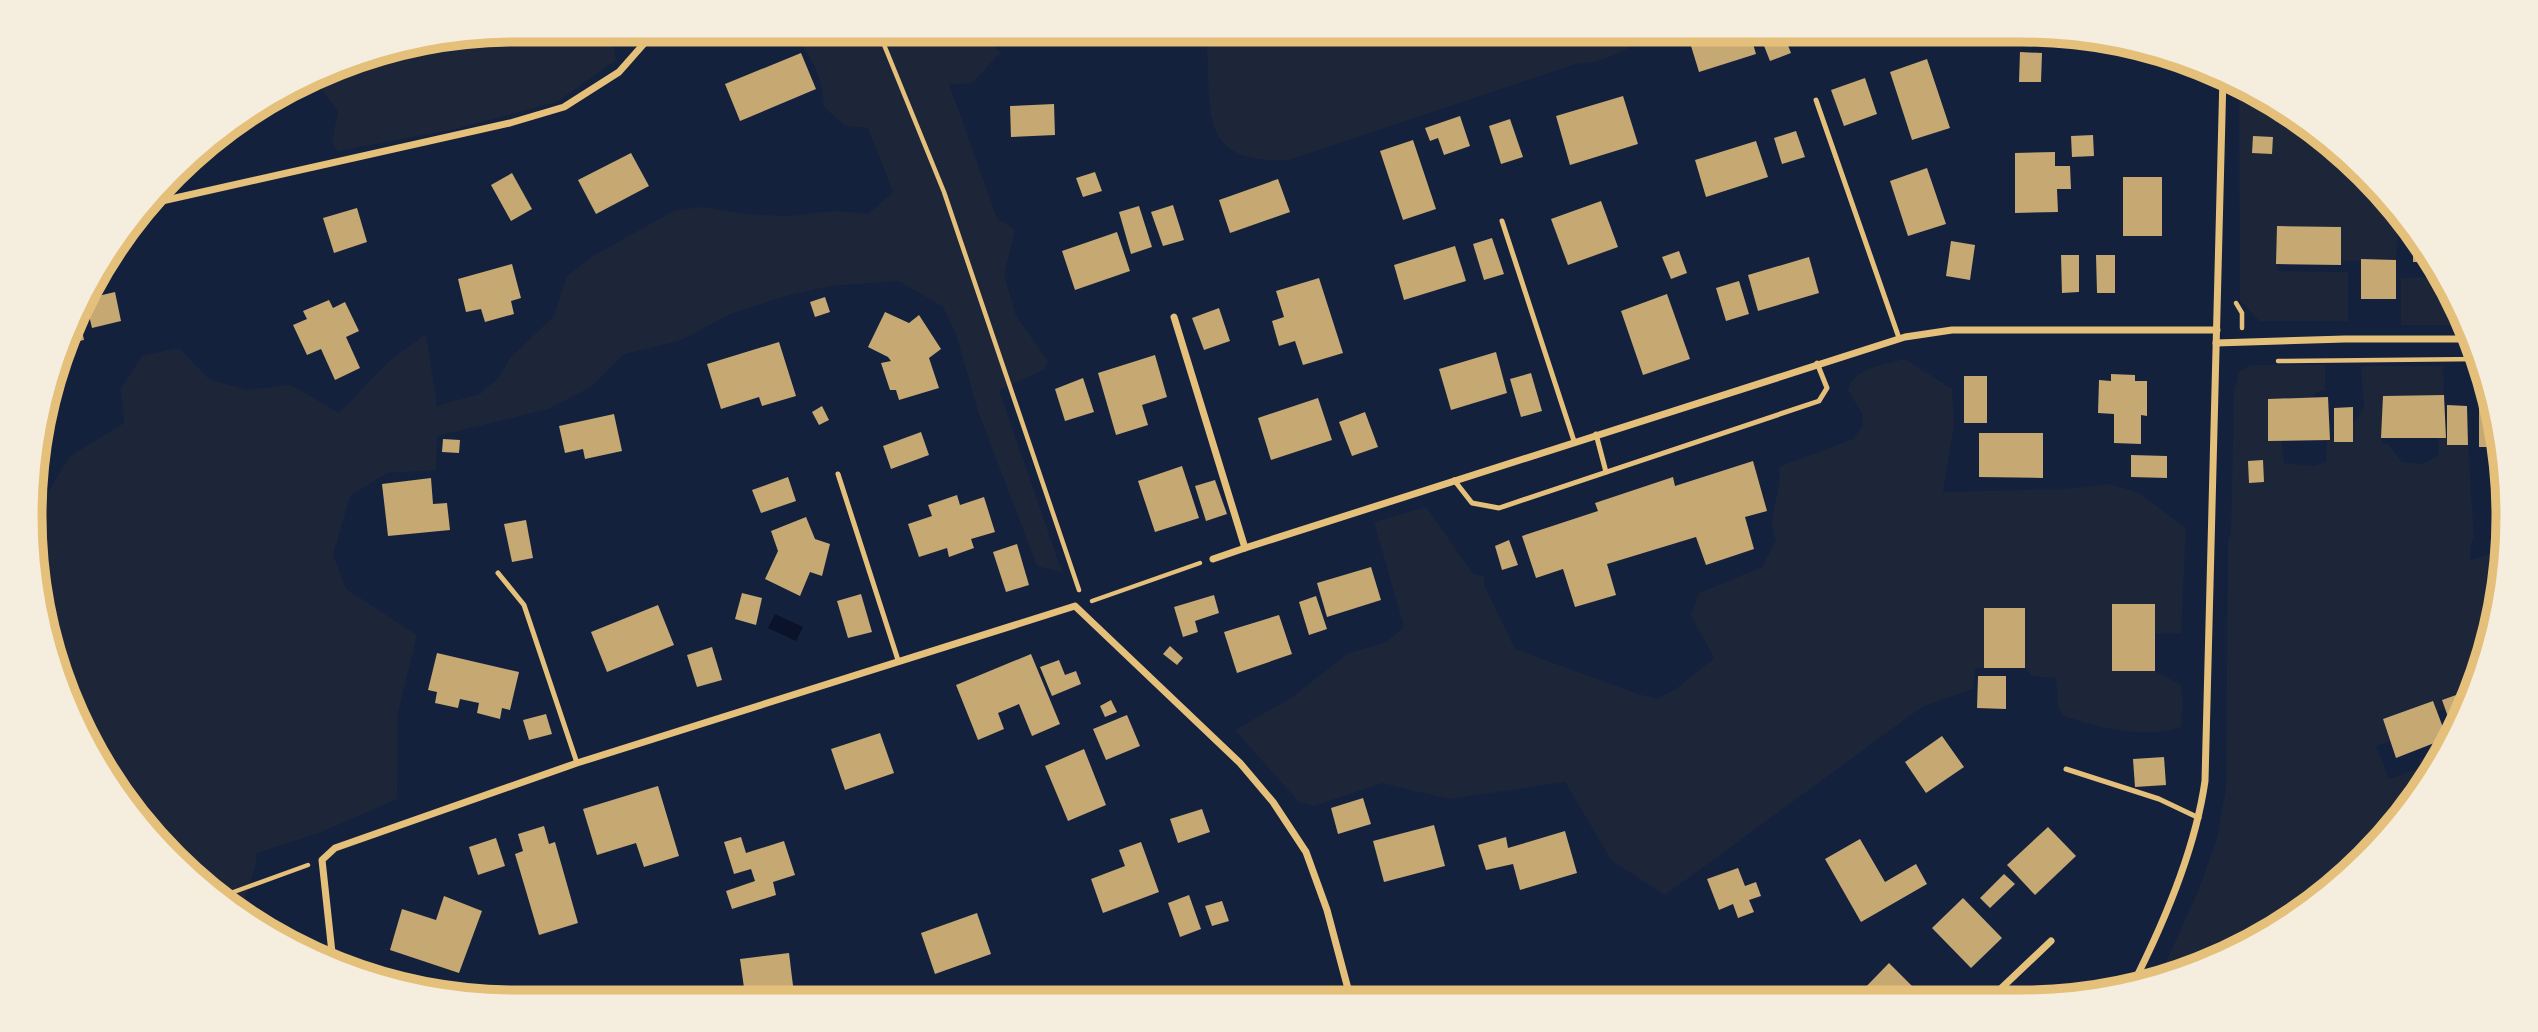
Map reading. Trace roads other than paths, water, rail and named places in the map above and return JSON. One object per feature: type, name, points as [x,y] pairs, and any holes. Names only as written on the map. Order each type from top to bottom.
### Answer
[{"type":"street","points":[[162,201],[497,126],[564,107],[619,72],[645,42]]},
{"type":"street","points":[[2137,976],[2147,957],[2199,818],[2205,781],[2223,87]]},
{"type":"street","points":[[1174,317],[1245,548]]},
{"type":"street","points":[[1213,559],[1899,338],[1952,330],[2217,330]]},
{"type":"street","points":[[2216,344],[2345,339],[2462,339]]},
{"type":"street","points":[[331,952],[322,860],[335,848],[577,762],[1075,606],[1240,763],[1273,802],[1306,852],[1327,910],[1348,990]]},
{"type":"street","points":[[1999,990],[2051,941]]},
{"type":"lane","points":[[1816,100],[1899,338]]},
{"type":"lane","points":[[1502,221],[1574,441]]},
{"type":"lane","points":[[1454,480],[1472,503],[1499,508],[1819,401],[1826,388],[1817,363]]},
{"type":"lane","points":[[1596,435],[1606,472]]},
{"type":"lane","points":[[838,474],[898,660]]},
{"type":"lane","points":[[498,573],[524,605],[577,762]]},
{"type":"lane","points":[[2066,769],[2159,799],[2199,818]]}]
